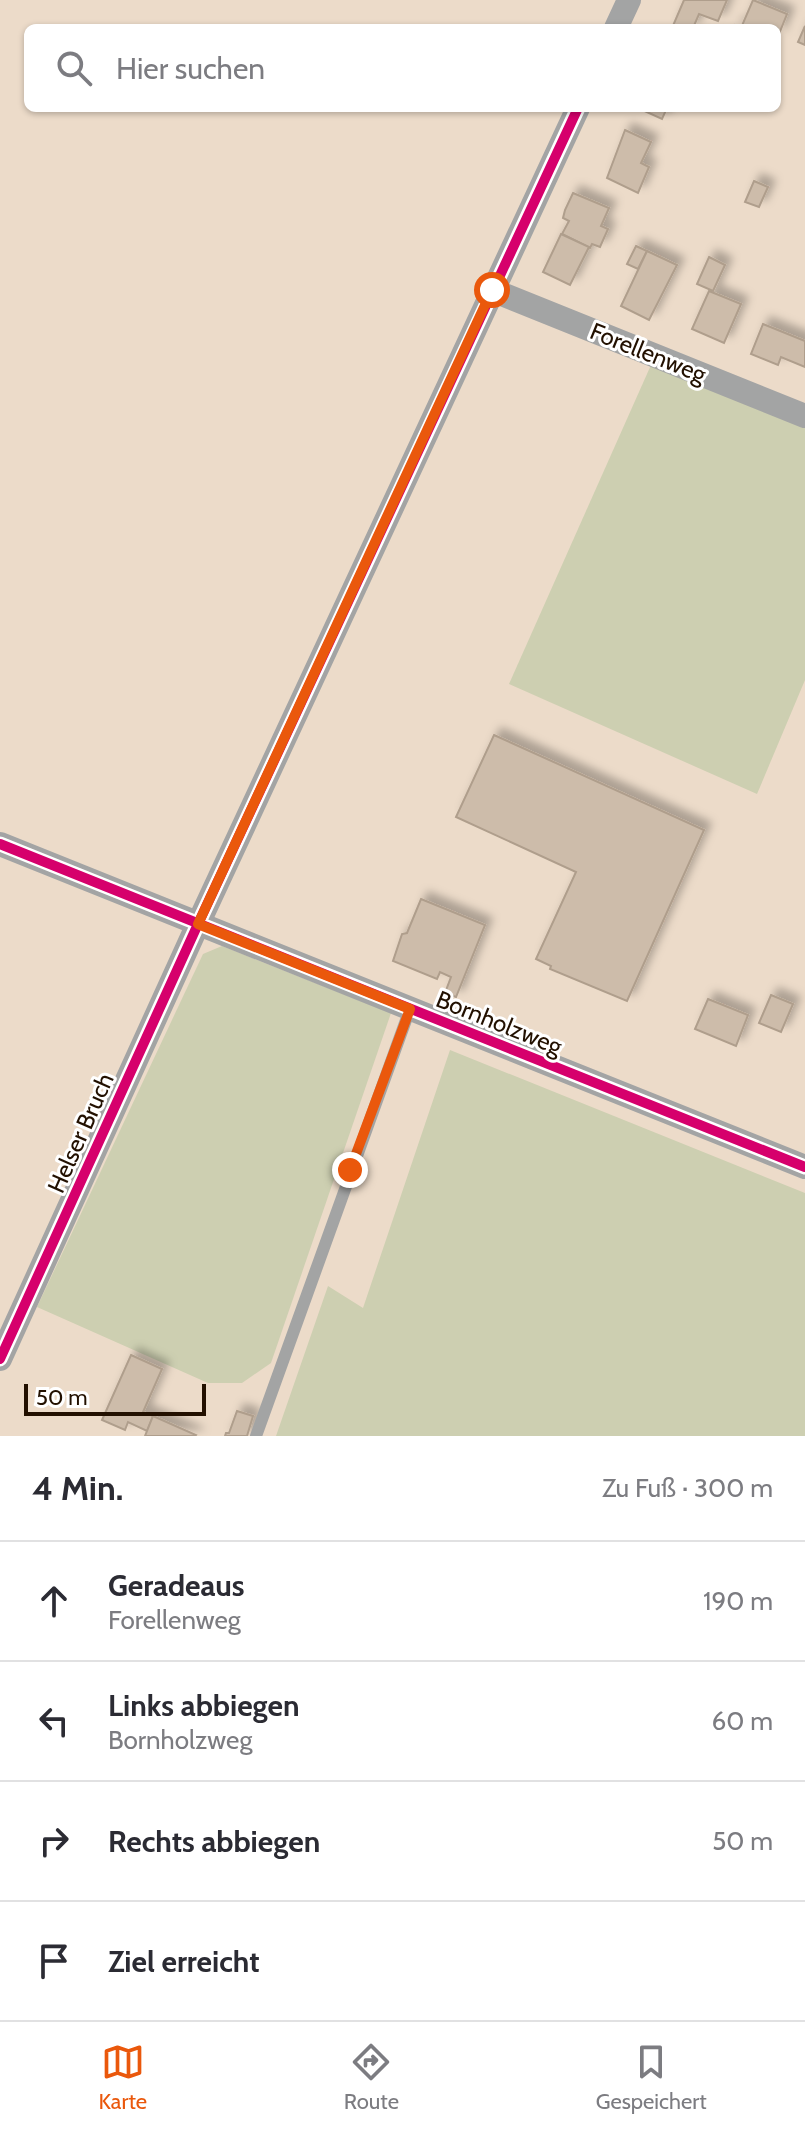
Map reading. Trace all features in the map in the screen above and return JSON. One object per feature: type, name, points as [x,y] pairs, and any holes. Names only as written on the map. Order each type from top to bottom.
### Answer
[{"type":"street","points":[[618,24],[629,0]]},
{"type":"street","points":[[198,924],[576,112]]},
{"type":"street","name":"Forellenweg","points":[[492,290],[805,416]]},
{"type":"street","name":"Bornholzweg","points":[[0,844],[805,1167]]},
{"type":"street","name":"Helser Bruch","points":[[0,1359],[198,924]]},
{"type":"lane","points":[[256,1436],[410,1009]]},
{"type":"green space","points":[[651,365],[805,425],[805,680],[757,794],[509,684]]},
{"type":"green space","points":[[222,946],[391,1013],[271,1363],[242,1383],[208,1383],[37,1307],[203,954]]},
{"type":"green space","points":[[450,1050],[805,1193],[805,1436],[276,1436],[328,1286],[363,1308]]},
{"type":"building","points":[[684,0],[727,0],[718,21],[699,14],[695,24],[674,24]]},
{"type":"building","points":[[753,0],[787,14],[781,29],[781,24],[743,24]]},
{"type":"building","points":[[805,26],[805,45],[798,42]]},
{"type":"building","points":[[647,112],[665,112],[662,119]]},
{"type":"building","points":[[625,130],[651,142],[641,163],[649,167],[638,193],[607,178]]},
{"type":"building","points":[[754,181],[768,187],[759,207],[745,202]]},
{"type":"building","points":[[573,193],[609,208],[601,226],[608,229],[600,247],[592,244],[590,248],[562,234],[569,221],[563,218]]},
{"type":"building","points":[[561,234],[589,247],[570,285],[543,272]]},
{"type":"building","points":[[636,246],[647,251],[638,269],[627,264]]},
{"type":"building","points":[[647,251],[677,265],[649,320],[621,306]]},
{"type":"building","points":[[709,257],[725,265],[713,291],[697,284]]},
{"type":"building","points":[[709,291],[741,304],[724,343],[692,329]]},
{"type":"building","points":[[763,324],[805,341],[805,367],[781,357],[778,365],[751,354]]},
{"type":"building","points":[[494,735],[704,830],[627,1001],[550,969],[551,966],[536,959],[576,872],[456,817]]},
{"type":"building","points":[[421,899],[485,925],[456,997],[445,993],[451,977],[440,972],[437,979],[393,961],[402,934],[407,933]]},
{"type":"building","points":[[771,995],[793,1004],[781,1032],[759,1023]]},
{"type":"building","points":[[708,999],[748,1015],[736,1046],[695,1029]]},
{"type":"building","points":[[131,1355],[162,1369],[143,1412],[153,1416],[147,1431],[128,1422],[125,1430],[102,1420]]},
{"type":"building","points":[[237,1411],[253,1416],[247,1436],[225,1436],[229,1433]]},
{"type":"building","points":[[153,1416],[196,1435],[145,1436]]},
{"type":"cycle path","points":[[0,1359],[198,924],[576,112]]},
{"type":"cycle path","points":[[0,844],[805,1167]]},
{"type":"route","points":[[350,1170],[410,1009],[198,924],[492,290]]}]
